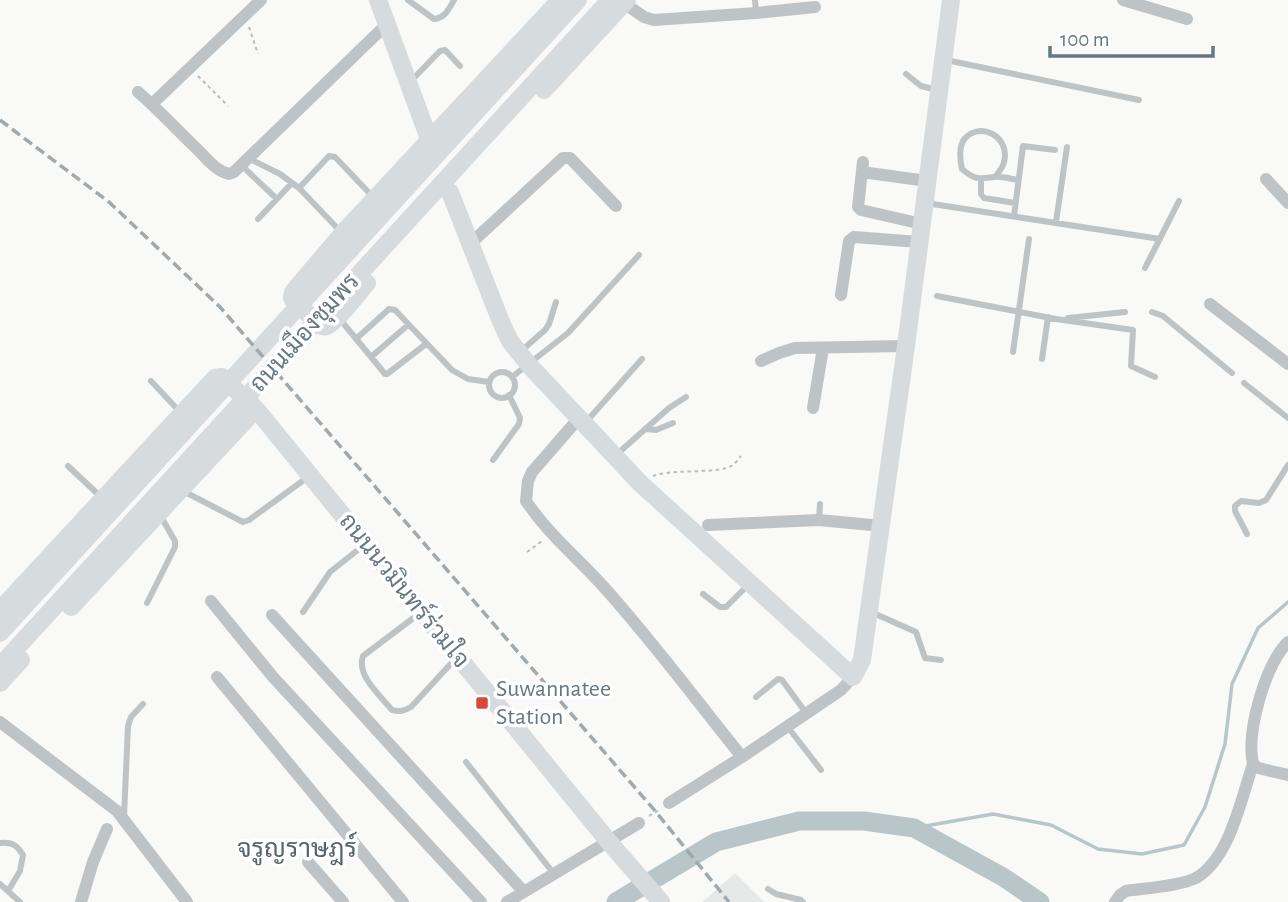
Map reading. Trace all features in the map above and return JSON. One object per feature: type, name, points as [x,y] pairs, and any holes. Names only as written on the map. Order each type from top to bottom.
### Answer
[{"type":"main road","points":[[378,0],[429,139]]},
{"type":"main road","points":[[560,0],[374,199],[293,292],[293,300],[321,326],[328,326],[620,1]]},
{"type":"main road","name":"ถนนเมืองชุมพร","points":[[2,631],[578,0]]},
{"type":"main road","points":[[450,192],[501,322],[510,341],[524,359],[640,483],[853,677],[862,660],[882,526],[951,0]]},
{"type":"main road","name":"ถนนเมืองชุมพร","points":[[0,666],[494,127],[620,1]]},
{"type":"main road","name":"ถนนนวมินทร์ร่วมใจ","points":[[181,413],[218,376],[256,409],[661,902]]},
{"type":"main road","points":[[0,683],[256,409]]},
{"type":"main road","points":[[0,610],[181,413]]},
{"type":"street","points":[[152,104],[261,0]]},
{"type":"street","points":[[1123,0],[1187,19]]},
{"type":"street","points":[[620,1],[644,17],[654,20],[756,7],[815,7]]},
{"type":"street","points":[[138,92],[218,169],[229,174],[245,162],[387,24]]},
{"type":"street","points":[[471,243],[563,158],[570,158],[616,206]]},
{"type":"street","points":[[920,233],[861,211],[858,207],[863,167],[927,181]]},
{"type":"street","points":[[1266,179],[1288,203]]},
{"type":"street","points":[[841,295],[849,241],[854,237],[920,233]]},
{"type":"street","points":[[1210,304],[1288,364]]},
{"type":"street","points":[[761,361],[795,348],[906,346]]},
{"type":"street","points":[[813,408],[823,348]]},
{"type":"street","points":[[581,421],[532,472],[526,501],[551,535],[601,584],[742,757]]},
{"type":"street","points":[[708,525],[819,520],[882,526]]},
{"type":"street","points":[[211,601],[273,677],[481,902]]},
{"type":"street","points":[[272,615],[524,892]]},
{"type":"street","points":[[1115,902],[1126,891],[1196,878],[1223,849],[1253,764],[1250,753],[1254,718],[1270,666],[1288,642]]},
{"type":"street","points":[[217,677],[403,902]]},
{"type":"street","points":[[669,803],[841,690],[853,677]]},
{"type":"street","points":[[0,722],[112,806],[124,818],[180,900]]},
{"type":"street","points":[[1253,764],[1258,768],[1288,775]]},
{"type":"street","points":[[507,902],[639,823]]},
{"type":"street","points":[[81,902],[107,828]]},
{"type":"street","points":[[308,862],[343,902]]},
{"type":"lane","points":[[408,0],[434,19],[440,19],[447,13],[454,0]]},
{"type":"lane","points":[[409,83],[440,51],[445,50],[460,66]]},
{"type":"lane","points":[[943,60],[1139,100]]},
{"type":"lane","points":[[906,74],[921,86],[939,91]]},
{"type":"lane","points":[[996,176],[1004,164],[1004,144],[991,132],[980,131],[963,141],[960,156],[962,169],[971,177],[981,179],[996,176],[1018,180]]},
{"type":"lane","points":[[1014,216],[1023,146],[1055,150]]},
{"type":"lane","points":[[1056,222],[1067,147]]},
{"type":"lane","points":[[258,219],[277,199],[329,156],[335,157],[374,199]]},
{"type":"lane","points":[[245,162],[280,174],[295,185],[343,233]]},
{"type":"lane","points":[[245,162],[277,199]]},
{"type":"lane","points":[[981,179],[981,194],[984,198],[1016,203]]},
{"type":"lane","points":[[1144,268],[1179,201]]},
{"type":"lane","points":[[925,202],[1160,239]]},
{"type":"lane","points":[[1031,228],[1032,219]]},
{"type":"lane","points":[[1013,352],[1030,239]]},
{"type":"lane","points":[[524,359],[568,333],[639,255]]},
{"type":"lane","points":[[937,296],[1056,319],[1133,330],[1131,366],[1154,377]]},
{"type":"lane","points":[[512,377],[549,324],[556,302]]},
{"type":"lane","points":[[356,339],[389,309],[395,310],[461,377],[489,383]]},
{"type":"lane","points":[[1056,319],[1125,312]]},
{"type":"lane","points":[[1152,312],[1163,316],[1232,373]]},
{"type":"lane","points":[[337,316],[385,374],[390,374],[426,344]]},
{"type":"lane","points":[[1042,359],[1048,317]]},
{"type":"lane","points":[[371,357],[408,325]]},
{"type":"lane","points":[[581,421],[642,359]]},
{"type":"lane","points":[[499,372],[509,374],[515,387],[509,395],[500,398],[495,396],[489,383],[499,372]]},
{"type":"lane","points":[[151,381],[181,413]]},
{"type":"lane","points":[[1244,383],[1288,418]]},
{"type":"lane","points":[[493,460],[519,424],[520,418],[509,395]]},
{"type":"lane","points":[[615,456],[669,408],[686,397]]},
{"type":"lane","points":[[645,429],[663,429],[673,423]]},
{"type":"lane","points":[[1247,534],[1235,506],[1241,501],[1259,503],[1266,500],[1288,465]]},
{"type":"lane","points":[[68,466],[103,498]]},
{"type":"lane","points":[[180,490],[243,522],[310,475]]},
{"type":"lane","points":[[819,520],[820,504]]},
{"type":"lane","points":[[147,603],[175,547],[171,531],[159,513]]},
{"type":"lane","points":[[303,612],[330,572],[366,543]]},
{"type":"lane","points":[[703,594],[720,607],[726,607],[749,584]]},
{"type":"lane","points":[[869,611],[916,632],[925,658],[941,660]]},
{"type":"lane","points":[[421,612],[363,656],[361,662],[365,676],[393,710],[405,711],[411,707],[458,656]]},
{"type":"lane","points":[[756,697],[778,679],[782,680],[806,713]]},
{"type":"lane","points":[[124,818],[128,726],[131,717],[143,704]]},
{"type":"lane","points":[[787,726],[821,770]]},
{"type":"lane","points":[[466,762],[554,874]]},
{"type":"lane","points":[[0,843],[8,842],[17,846],[23,855],[20,870],[8,891]]},
{"type":"lane","points":[[0,884],[20,902]]},
{"type":"lane","points":[[768,889],[803,902]]},
{"type":"path","points":[[245,16],[258,54]]},
{"type":"path","points":[[190,67],[228,106]]},
{"type":"path","points":[[640,483],[664,472],[720,469],[733,465],[740,456]]},
{"type":"path","points":[[527,552],[551,535]]},
{"type":"path","points":[[639,823],[669,803]]},
{"type":"shaded area","points":[[735,873],[764,902],[702,902],[706,899]]},
{"type":"waterway","points":[[914,828],[993,814],[1051,825],[1098,849],[1142,854],[1184,845],[1205,807],[1225,744],[1232,684],[1258,628],[1288,602]]},
{"type":"waterway","points":[[616,902],[716,842],[799,821],[864,821],[914,828],[1003,877],[1040,902]]},
{"type":"railway","points":[[0,120],[109,202],[220,307],[656,812],[729,902]]},
{"type":"place","name":"Suwannatee Station","points":[[482,703]]},
{"type":"district","name":"จรูญราษฎร์","points":[[297,849]]}]
